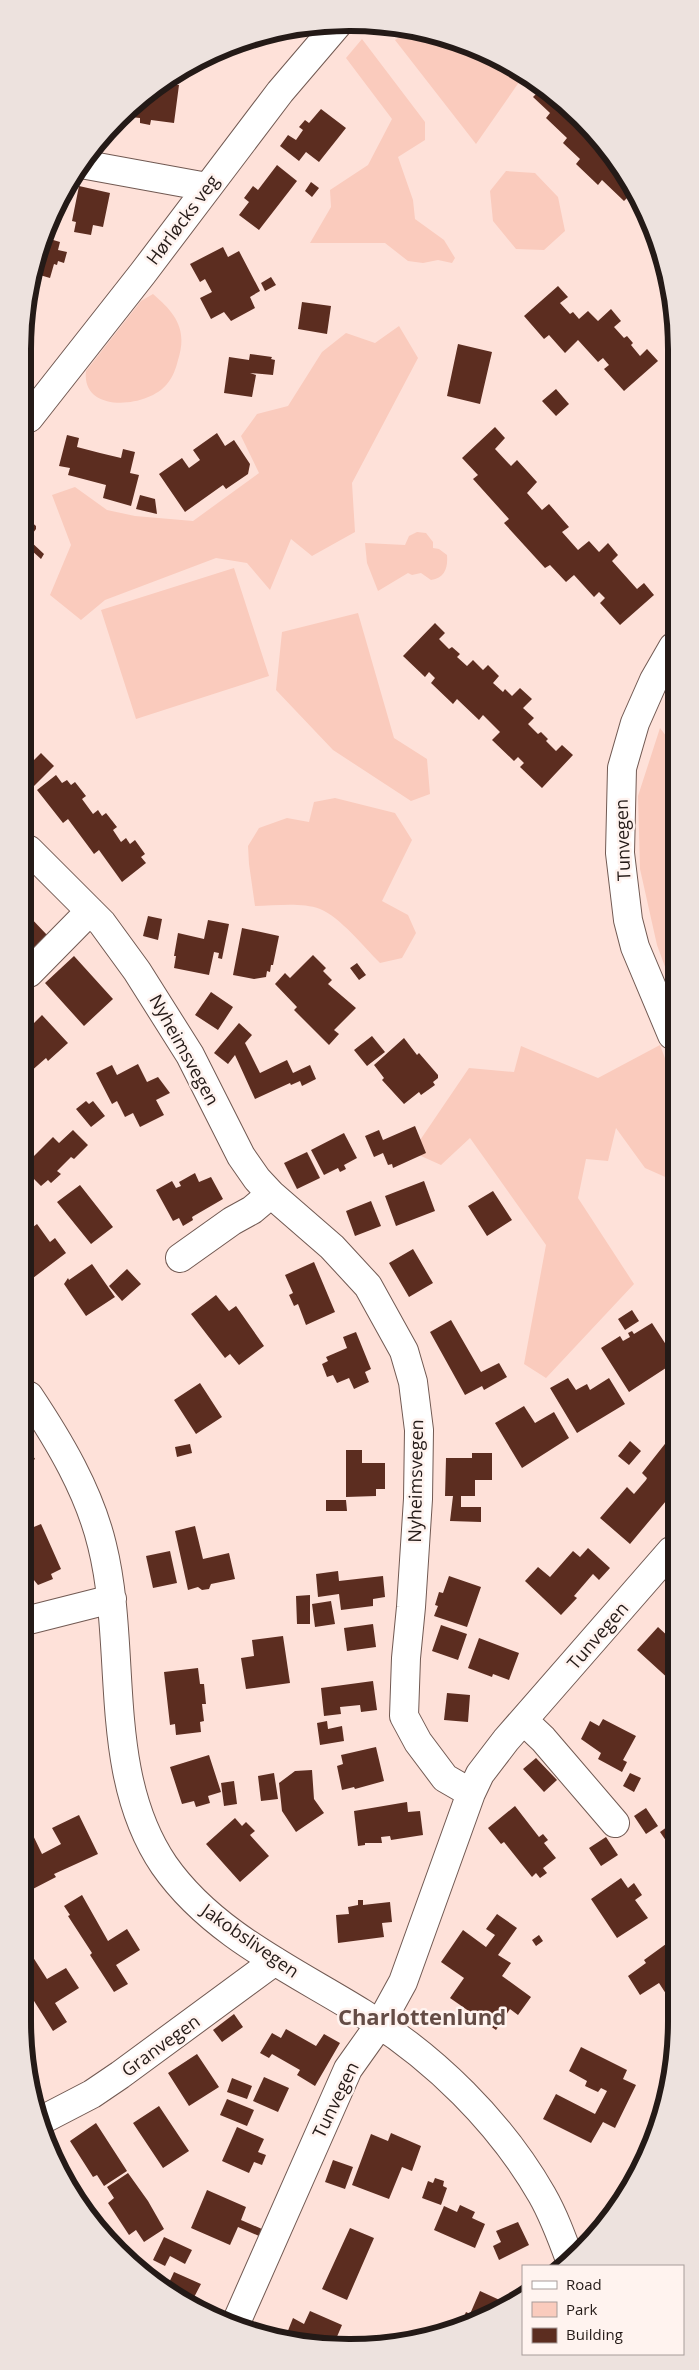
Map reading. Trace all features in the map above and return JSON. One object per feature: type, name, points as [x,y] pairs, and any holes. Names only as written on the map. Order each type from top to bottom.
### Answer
[{"type":"street","name":"Hørløcks veg","points":[[31,415],[280,92],[331,32]]},
{"type":"street","points":[[90,166],[207,187]]},
{"type":"street","name":"Tunvegen","points":[[668,656],[654,680],[635,723],[622,768],[620,853],[628,920],[635,947],[668,1025]]},
{"type":"street","name":"Nyheimsvegen","points":[[31,852],[102,923],[150,990],[190,1055],[241,1156],[256,1179],[332,1247],[368,1286],[404,1351],[413,1382],[419,1430],[412,1607],[406,1658],[404,1716],[418,1742],[445,1778],[470,1793]]},
{"type":"street","points":[[31,971],[90,911]]},
{"type":"street","points":[[180,1258],[232,1221],[252,1210],[271,1194]]},
{"type":"street","name":"Jakobslivegen","points":[[31,1399],[59,1444],[88,1502],[102,1545],[112,1599],[126,1760],[140,1815],[163,1863],[193,1900],[234,1934],[380,2024],[415,2050],[444,2076],[475,2106],[502,2137],[543,2196],[567,2253]]},
{"type":"street","name":"Tunvegen","points":[[238,2319],[348,2069],[380,2024],[404,1982],[470,1793],[492,1758],[668,1553]]},
{"type":"street","points":[[31,1619],[112,1599]]},
{"type":"street","points":[[524,1721],[543,1739],[615,1824]]},
{"type":"street","name":"Granvegen","points":[[46,2118],[92,2094],[120,2075],[275,1961]]},
{"type":"green space","points":[[402,36],[452,48],[490,64],[520,81],[476,144],[395,40]]},
{"type":"green space","points":[[362,39],[425,122],[425,140],[398,157],[413,200],[415,219],[444,240],[455,258],[452,263],[438,260],[423,263],[408,261],[385,243],[310,243],[331,207],[330,190],[368,165],[392,119],[346,58]]},
{"type":"green space","points":[[506,171],[535,173],[558,197],[565,231],[544,250],[516,249],[493,221],[490,191]]},
{"type":"green space","points":[[153,294],[168,308],[178,322],[180,331],[181,349],[171,378],[158,392],[132,402],[118,403],[104,400],[94,395],[87,385],[86,371],[141,301]]},
{"type":"green space","points":[[399,326],[418,358],[352,483],[355,532],[312,556],[291,539],[270,590],[247,563],[216,558],[105,600],[81,620],[50,595],[71,545],[52,495],[75,487],[107,510],[135,516],[193,521],[259,473],[241,436],[257,414],[288,406],[322,352],[346,333],[375,343]]},
{"type":"green space","points":[[417,532],[426,533],[433,542],[433,548],[439,549],[447,555],[445,572],[440,577],[431,580],[421,573],[412,575],[408,573],[378,591],[367,563],[365,543],[405,545],[409,536]]},
{"type":"green space","points":[[234,568],[269,676],[136,719],[101,610]]},
{"type":"green space","points":[[358,613],[394,738],[427,759],[430,794],[411,801],[333,750],[276,690],[282,632]]},
{"type":"green space","points":[[660,728],[668,738],[668,975],[657,945],[640,869],[638,796]]},
{"type":"green space","points":[[335,798],[395,813],[412,840],[382,901],[408,915],[416,933],[402,958],[380,963],[344,925],[320,909],[296,905],[255,906],[248,846],[259,828],[287,818],[309,822],[314,802]]},
{"type":"green space","points":[[660,1045],[668,1066],[668,1178],[645,1168],[616,1128],[608,1161],[586,1159],[578,1198],[634,1284],[546,1378],[524,1364],[546,1245],[470,1138],[441,1165],[412,1152],[469,1068],[514,1072],[521,1046],[598,1078]]},
{"type":"building","points":[[173,85],[179,85],[174,123],[151,120],[150,125],[140,123],[140,118],[132,117]]},
{"type":"building","points":[[537,93],[575,124],[602,156],[629,198],[628,197],[624,201],[602,180],[598,185],[576,164],[580,159],[563,143],[567,138],[546,118],[550,113],[533,97]]},
{"type":"building","points":[[321,109],[346,128],[319,162],[306,152],[299,161],[280,146],[288,135],[296,140],[303,130],[299,127],[305,120],[309,123]]},
{"type":"building","points":[[277,165],[297,181],[259,230],[239,215],[249,202],[244,198],[253,186],[258,190]]},
{"type":"building","points":[[311,182],[319,188],[312,197],[305,191]]},
{"type":"building","points":[[79,186],[110,193],[103,227],[93,225],[91,235],[74,232],[76,222],[72,221]]},
{"type":"building","points":[[51,239],[60,242],[58,250],[67,252],[64,263],[58,261],[57,265],[54,264],[50,278],[40,275]]},
{"type":"building","points":[[223,247],[228,257],[239,251],[260,291],[250,297],[255,308],[231,321],[224,312],[211,319],[200,298],[212,292],[205,279],[200,282],[190,264]]},
{"type":"building","points":[[271,277],[276,285],[265,291],[261,283]]},
{"type":"building","points":[[558,286],[568,297],[560,303],[570,314],[573,312],[579,319],[588,311],[598,321],[611,309],[621,321],[614,327],[624,338],[627,336],[633,343],[631,345],[640,356],[647,349],[658,361],[624,391],[604,369],[609,365],[603,358],[598,362],[578,340],[565,353],[549,335],[544,339],[524,316]]},
{"type":"building","points":[[302,302],[331,306],[327,334],[298,329]]},
{"type":"building","points":[[458,344],[492,352],[480,404],[447,396]]},
{"type":"building","points":[[250,354],[272,357],[271,359],[275,360],[273,375],[250,373],[256,375],[252,397],[224,393],[229,357],[249,360]]},
{"type":"building","points":[[556,389],[569,404],[556,416],[542,401]]},
{"type":"building","points":[[495,427],[505,438],[495,449],[511,466],[517,460],[537,482],[527,493],[542,510],[549,504],[569,527],[562,532],[578,550],[589,541],[599,552],[608,543],[618,555],[612,561],[637,589],[644,583],[654,595],[620,625],[600,603],[605,598],[599,592],[594,597],[574,575],[566,582],[550,565],[545,568],[504,523],[509,519],[473,479],[478,475],[462,458]]},
{"type":"building","points":[[217,433],[225,446],[234,440],[250,464],[248,474],[226,489],[223,485],[185,512],[159,474],[182,458],[189,468],[200,460],[193,450]]},
{"type":"building","points":[[67,435],[79,438],[77,447],[100,453],[121,458],[123,449],[135,452],[130,473],[139,475],[131,506],[103,498],[106,485],[68,475],[70,468],[59,466]]},
{"type":"building","points":[[140,495],[155,499],[157,514],[136,509]]},
{"type":"building","points":[[31,522],[36,526],[31,535]]},
{"type":"building","points":[[31,542],[44,554],[41,559],[31,550]]},
{"type":"building","points":[[435,623],[445,633],[439,639],[449,649],[452,647],[460,654],[457,657],[467,666],[473,660],[483,670],[488,665],[499,676],[493,683],[503,692],[505,689],[512,696],[520,688],[532,699],[523,708],[534,718],[528,724],[538,734],[541,732],[548,739],[546,741],[556,751],[562,745],[573,755],[542,788],[520,767],[524,763],[518,757],[514,761],[492,740],[500,732],[483,715],[479,720],[457,699],[453,704],[431,683],[435,678],[429,672],[425,677],[403,656]]},
{"type":"building","points":[[41,753],[54,766],[31,789],[31,763]]},
{"type":"building","points":[[56,775],[62,783],[67,780],[71,785],[75,782],[86,796],[82,799],[93,814],[98,810],[102,816],[106,813],[117,827],[113,830],[121,842],[126,838],[130,844],[135,840],[145,854],[141,857],[146,863],[122,882],[99,850],[94,854],[68,819],[63,823],[37,790]]},
{"type":"building","points":[[148,916],[162,919],[158,940],[143,936]]},
{"type":"building","points":[[31,918],[47,935],[31,952]]},
{"type":"building","points":[[208,920],[229,924],[222,959],[218,958],[219,953],[214,952],[209,975],[174,968],[178,933],[204,939]]},
{"type":"building","points":[[242,928],[279,936],[273,965],[271,965],[270,972],[267,971],[266,977],[254,979],[233,975]]},
{"type":"building","points":[[313,955],[326,968],[323,971],[332,980],[328,984],[356,1008],[334,1030],[339,1034],[329,1045],[294,1010],[297,1007],[275,984],[285,973],[290,978]]},
{"type":"building","points":[[74,956],[113,999],[84,1026],[45,983]]},
{"type":"building","points":[[357,963],[366,975],[359,980],[350,968]]},
{"type":"building","points":[[211,992],[233,1007],[218,1030],[195,1015]]},
{"type":"building","points":[[42,1015],[68,1043],[48,1061],[46,1058],[31,1071],[31,1026]]},
{"type":"building","points":[[239,1023],[252,1035],[245,1043],[260,1073],[287,1060],[293,1073],[310,1065],[316,1079],[302,1086],[300,1081],[291,1085],[290,1083],[255,1099],[235,1055],[228,1064],[214,1053]]},
{"type":"building","points":[[372,1036],[385,1052],[367,1066],[354,1050]]},
{"type":"building","points":[[404,1038],[417,1055],[419,1053],[438,1075],[438,1078],[433,1082],[435,1085],[421,1095],[419,1092],[404,1104],[382,1080],[384,1078],[374,1065]]},
{"type":"building","points":[[138,1064],[147,1082],[158,1077],[170,1093],[156,1100],[164,1115],[140,1127],[133,1113],[125,1117],[117,1101],[112,1104],[96,1073],[112,1065],[117,1075]]},
{"type":"building","points":[[86,1101],[89,1104],[93,1101],[105,1116],[91,1127],[76,1109]]},
{"type":"building","points":[[415,1126],[426,1153],[393,1168],[392,1164],[388,1165],[383,1153],[374,1157],[365,1136],[379,1130],[383,1140]]},
{"type":"building","points":[[73,1130],[88,1145],[74,1159],[71,1157],[57,1171],[61,1174],[51,1183],[48,1180],[41,1186],[31,1176],[31,1159],[53,1137],[59,1143]]},
{"type":"building","points":[[344,1133],[357,1158],[344,1165],[346,1169],[340,1172],[338,1168],[324,1175],[311,1150]]},
{"type":"building","points":[[307,1152],[320,1178],[297,1189],[284,1163]]},
{"type":"building","points":[[195,1173],[199,1182],[211,1177],[223,1199],[192,1217],[193,1220],[183,1226],[179,1218],[173,1221],[156,1190],[172,1181],[176,1188],[181,1186],[179,1182]]},
{"type":"building","points":[[424,1181],[435,1211],[396,1226],[385,1196]]},
{"type":"building","points":[[80,1185],[113,1227],[91,1244],[57,1202]]},
{"type":"building","points":[[493,1191],[512,1220],[487,1236],[468,1206]]},
{"type":"building","points":[[371,1201],[381,1226],[355,1236],[346,1211]]},
{"type":"building","points":[[37,1224],[50,1242],[55,1238],[66,1253],[33,1278],[31,1274],[31,1228]]},
{"type":"building","points":[[413,1249],[433,1283],[409,1297],[389,1263]]},
{"type":"building","points":[[314,1262],[335,1312],[306,1325],[298,1304],[294,1306],[289,1295],[293,1293],[285,1275]]},
{"type":"building","points":[[92,1264],[115,1297],[86,1316],[64,1284],[68,1278],[69,1280]]},
{"type":"building","points":[[127,1269],[141,1284],[122,1301],[109,1286]]},
{"type":"building","points":[[216,1295],[229,1311],[236,1306],[264,1346],[239,1365],[230,1354],[225,1358],[191,1314]]},
{"type":"building","points":[[632,1310],[639,1321],[625,1330],[618,1319]]},
{"type":"building","points":[[451,1320],[481,1372],[499,1363],[507,1377],[484,1390],[482,1386],[465,1395],[430,1332]]},
{"type":"building","points":[[652,1323],[668,1348],[668,1367],[629,1392],[601,1348],[620,1336],[623,1341],[630,1337],[628,1333],[632,1331],[634,1334]]},
{"type":"building","points":[[356,1332],[371,1369],[365,1372],[369,1382],[354,1389],[349,1378],[337,1383],[333,1375],[327,1377],[322,1364],[328,1361],[326,1357],[347,1348],[343,1337]]},
{"type":"building","points":[[568,1378],[576,1390],[587,1384],[590,1390],[609,1378],[625,1404],[577,1433],[550,1388]]},
{"type":"building","points":[[200,1383],[222,1417],[196,1434],[174,1400]]},
{"type":"building","points":[[524,1406],[535,1423],[554,1412],[569,1438],[522,1468],[495,1423]]},
{"type":"building","points":[[668,1440],[668,1499],[630,1544],[600,1518],[627,1487],[634,1494],[647,1478],[642,1473]]},
{"type":"building","points":[[630,1441],[641,1451],[629,1465],[618,1456]]},
{"type":"building","points":[[190,1444],[192,1453],[177,1457],[175,1447]]},
{"type":"building","points":[[346,1450],[362,1450],[362,1463],[385,1463],[385,1489],[376,1489],[376,1496],[346,1497]]},
{"type":"building","points":[[31,1453],[35,1459],[31,1462]]},
{"type":"building","points":[[472,1453],[492,1453],[492,1480],[475,1480],[475,1496],[461,1496],[461,1507],[481,1507],[481,1522],[450,1521],[453,1496],[445,1496],[446,1458],[472,1458]]},
{"type":"building","points":[[326,1500],[346,1500],[347,1511],[326,1511]]},
{"type":"building","points":[[41,1524],[61,1569],[51,1574],[53,1579],[38,1585],[31,1576],[31,1528]]},
{"type":"building","points":[[195,1526],[203,1559],[229,1553],[235,1579],[211,1584],[209,1589],[202,1590],[198,1587],[188,1590],[175,1531]]},
{"type":"building","points":[[588,1548],[610,1568],[599,1580],[593,1574],[574,1596],[577,1598],[561,1615],[525,1581],[538,1567],[550,1577],[573,1551],[580,1557]]},
{"type":"building","points":[[170,1551],[177,1583],[153,1588],[146,1556]]},
{"type":"building","points":[[338,1571],[339,1581],[383,1576],[385,1597],[373,1599],[373,1606],[341,1610],[339,1594],[318,1597],[316,1574]]},
{"type":"building","points":[[449,1576],[481,1587],[467,1627],[434,1616],[438,1606],[435,1605],[439,1592],[443,1593]]},
{"type":"building","points":[[310,1595],[310,1624],[297,1624],[296,1596]]},
{"type":"building","points":[[331,1601],[335,1624],[315,1627],[312,1604]]},
{"type":"building","points":[[373,1624],[376,1647],[347,1651],[344,1628]]},
{"type":"building","points":[[441,1625],[467,1634],[458,1660],[432,1651]]},
{"type":"building","points":[[658,1627],[668,1636],[668,1678],[637,1650]]},
{"type":"building","points":[[283,1636],[290,1683],[246,1689],[241,1658],[254,1656],[252,1640]]},
{"type":"building","points":[[479,1638],[519,1653],[509,1680],[493,1674],[492,1677],[468,1668]]},
{"type":"building","points":[[198,1668],[200,1684],[204,1684],[206,1704],[202,1704],[204,1721],[200,1722],[201,1732],[176,1735],[175,1724],[170,1725],[164,1672]]},
{"type":"building","points":[[373,1681],[377,1710],[361,1712],[360,1705],[340,1707],[341,1714],[324,1716],[321,1688]]},
{"type":"building","points":[[447,1693],[470,1695],[468,1722],[444,1720]]},
{"type":"building","points":[[603,1719],[636,1736],[623,1760],[627,1762],[622,1772],[598,1759],[601,1753],[581,1739],[590,1721],[599,1726]]},
{"type":"building","points":[[327,1721],[328,1729],[342,1726],[344,1741],[320,1745],[317,1723]]},
{"type":"building","points":[[376,1747],[384,1781],[355,1789],[354,1787],[342,1790],[337,1766],[343,1764],[341,1755]]},
{"type":"building","points":[[209,1755],[221,1792],[208,1796],[210,1803],[196,1807],[194,1801],[182,1804],[170,1767]]},
{"type":"building","points":[[536,1758],[557,1780],[544,1792],[523,1769]]},
{"type":"building","points":[[312,1770],[314,1799],[324,1813],[296,1832],[282,1811],[279,1783],[295,1771]]},
{"type":"building","points":[[274,1773],[278,1799],[261,1801],[258,1776]]},
{"type":"building","points":[[630,1773],[641,1778],[634,1792],[623,1786]]},
{"type":"building","points":[[234,1781],[237,1804],[224,1806],[221,1783]]},
{"type":"building","points":[[407,1802],[408,1812],[420,1811],[423,1835],[391,1840],[390,1836],[381,1837],[382,1843],[365,1843],[365,1845],[358,1846],[354,1811]]},
{"type":"building","points":[[515,1806],[539,1837],[543,1834],[548,1840],[544,1843],[556,1858],[543,1868],[547,1873],[540,1878],[536,1873],[532,1877],[504,1842],[501,1844],[488,1828]]},
{"type":"building","points":[[646,1808],[658,1826],[646,1834],[634,1816]]},
{"type":"building","points":[[79,1815],[98,1854],[54,1874],[56,1877],[31,1890],[31,1831],[42,1854],[61,1844],[52,1828]]},
{"type":"building","points":[[235,1818],[242,1826],[246,1822],[255,1831],[250,1835],[269,1856],[240,1882],[206,1844]]},
{"type":"building","points":[[668,1826],[668,1844],[660,1832]]},
{"type":"building","points":[[606,1837],[618,1855],[601,1866],[589,1848]]},
{"type":"building","points":[[621,1878],[628,1888],[634,1883],[642,1895],[635,1900],[648,1918],[617,1938],[591,1899]]},
{"type":"building","points":[[82,1895],[108,1941],[127,1929],[140,1950],[116,1965],[128,1984],[114,1992],[90,1955],[92,1953],[68,1916],[70,1915],[64,1906]]},
{"type":"building","points":[[358,1900],[363,1900],[363,1905],[390,1902],[392,1922],[382,1923],[384,1937],[338,1943],[336,1915],[349,1914],[348,1907],[358,1905]]},
{"type":"building","points":[[497,1914],[517,1928],[498,1955],[511,1963],[502,1976],[531,1997],[518,2015],[510,2009],[496,2030],[450,1998],[464,1978],[441,1962],[463,1930],[486,1947],[495,1935],[486,1929]]},
{"type":"building","points":[[539,1935],[543,1941],[536,1946],[532,1940]]},
{"type":"building","points":[[666,1944],[668,1947],[668,1997],[659,1983],[640,1995],[628,1976],[646,1963],[644,1960]]},
{"type":"building","points":[[31,1954],[47,1979],[66,1968],[79,1988],[55,2003],[67,2022],[53,2031],[31,1996]]},
{"type":"building","points":[[234,2014],[243,2027],[222,2042],[213,2030]]},
{"type":"building","points":[[286,2029],[316,2046],[324,2034],[340,2043],[315,2086],[297,2075],[300,2070],[272,2054],[269,2058],[260,2053],[272,2033],[281,2038]]},
{"type":"building","points":[[581,2047],[627,2070],[623,2079],[636,2085],[615,2128],[603,2122],[591,2143],[543,2119],[556,2094],[595,2114],[607,2091],[601,2088],[598,2092],[585,2086],[587,2081],[569,2071]]},
{"type":"building","points":[[197,2054],[219,2087],[189,2106],[168,2073]]},
{"type":"building","points":[[264,2077],[289,2088],[278,2112],[253,2101]]},
{"type":"building","points":[[232,2078],[252,2086],[247,2099],[227,2092]]},
{"type":"building","points":[[227,2099],[254,2110],[247,2126],[220,2115]]},
{"type":"building","points":[[159,2106],[189,2151],[163,2168],[133,2123]]},
{"type":"building","points":[[96,2123],[127,2171],[104,2186],[97,2175],[93,2177],[70,2141]]},
{"type":"building","points":[[237,2127],[264,2139],[258,2152],[266,2155],[262,2165],[254,2162],[249,2173],[222,2161]]},
{"type":"building","points":[[391,2133],[421,2146],[412,2171],[402,2167],[389,2199],[352,2185],[371,2134],[388,2141]]},
{"type":"building","points":[[333,2160],[353,2167],[345,2189],[325,2182]]},
{"type":"building","points":[[128,2173],[148,2201],[164,2229],[144,2242],[136,2230],[129,2235],[108,2203],[114,2198],[107,2187]]},
{"type":"building","points":[[435,2178],[444,2181],[443,2186],[447,2188],[441,2205],[422,2198],[428,2181],[433,2183]]},
{"type":"building","points":[[207,2190],[246,2207],[241,2220],[262,2229],[259,2236],[238,2227],[230,2245],[191,2228]]},
{"type":"building","points":[[460,2205],[475,2212],[472,2218],[485,2224],[475,2248],[434,2230],[444,2206],[457,2212]]},
{"type":"building","points":[[518,2222],[529,2245],[499,2260],[493,2246],[501,2242],[496,2231]]},
{"type":"building","points":[[350,2228],[374,2238],[347,2300],[322,2289]]},
{"type":"building","points":[[164,2237],[192,2250],[185,2264],[170,2256],[165,2266],[153,2260]]},
{"type":"building","points":[[174,2272],[201,2284],[194,2298],[169,2282]]},
{"type":"building","points":[[480,2291],[501,2300],[463,2318],[466,2312],[470,2314]]},
{"type":"building","points":[[310,2311],[342,2325],[336,2338],[287,2333],[293,2318],[304,2324]]},
{"type":"district","name":"Charlottenlund","points":[[422,2017]]}]
